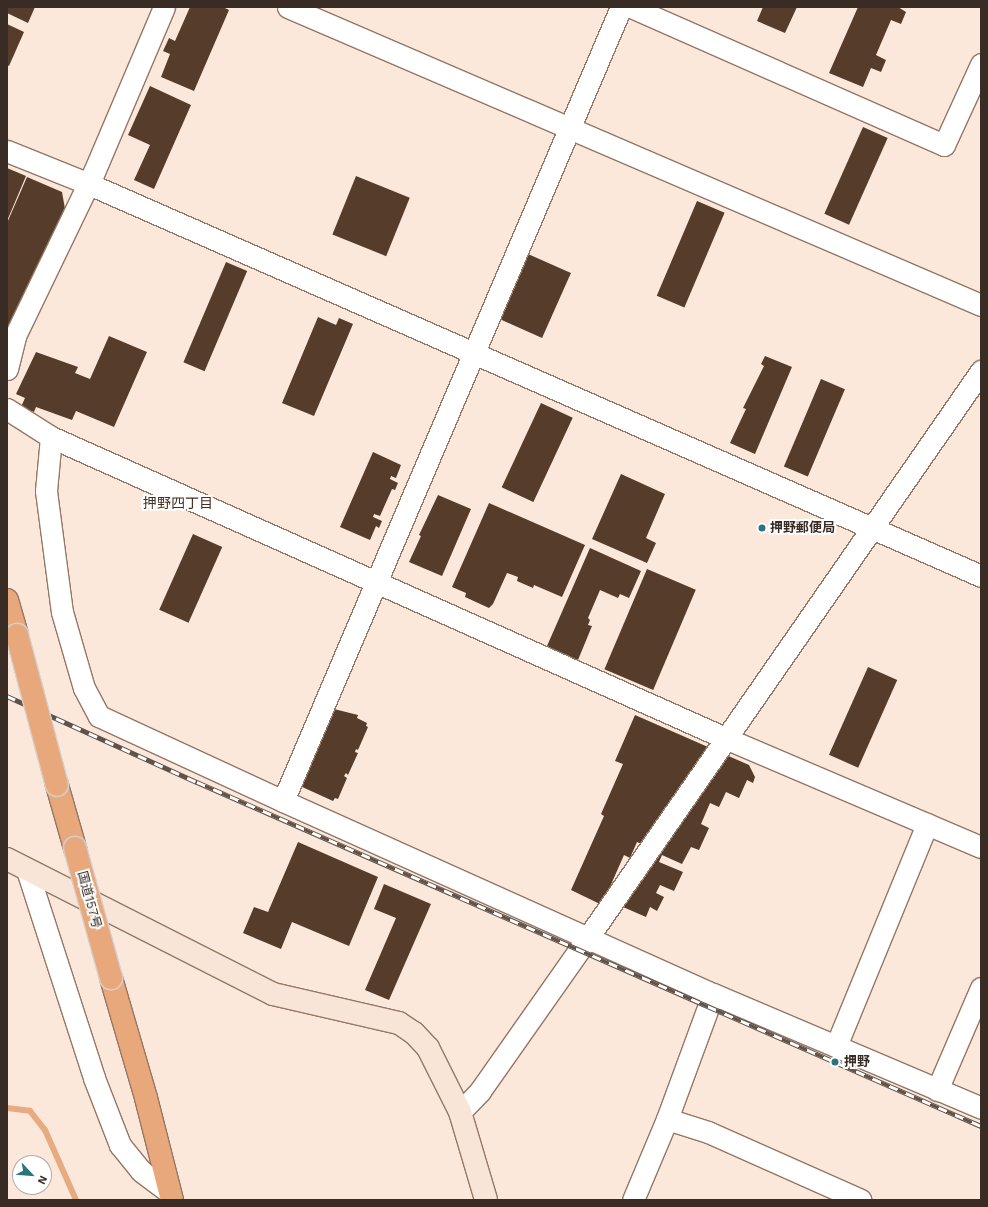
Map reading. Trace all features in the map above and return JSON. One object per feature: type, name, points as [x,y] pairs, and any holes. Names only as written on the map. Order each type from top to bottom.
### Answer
[{"type":"highway","name":"国道157号","points":[[7,600],[57,785],[146,1098],[171,1196]]},
{"type":"street","points":[[7,370],[15,336],[89,184],[164,7]]},
{"type":"street","points":[[288,7],[981,305]]},
{"type":"street","points":[[283,801],[375,582],[475,355],[621,7]]},
{"type":"street","points":[[631,7],[944,145],[981,64]]},
{"type":"street","points":[[7,151],[89,184],[475,355],[981,576]]},
{"type":"street","points":[[460,1112],[480,1091],[589,936],[981,371]]},
{"type":"street","points":[[7,409],[51,437],[725,738],[981,847]]},
{"type":"street","points":[[51,437],[46,491],[62,612],[84,688],[99,716],[283,801],[589,936],[713,994],[981,1108]]},
{"type":"street","points":[[836,1046],[927,824]]},
{"type":"street","points":[[7,860],[273,994],[399,1023],[428,1048],[460,1112],[486,1200]]},
{"type":"street","points":[[27,870],[94,1078],[120,1145],[141,1171],[171,1196]]},
{"type":"street","points":[[936,1090],[981,988]]},
{"type":"street","points":[[633,1200],[667,1119],[713,994]]},
{"type":"street","points":[[667,1119],[708,1132],[861,1200]]},
{"type":"building","points":[[7,7],[35,7],[28,23],[7,13]]},
{"type":"building","points":[[190,7],[223,7],[229,10],[194,91],[161,77],[170,54],[163,51],[169,38],[175,41]]},
{"type":"building","points":[[763,7],[797,7],[785,33],[757,21]]},
{"type":"building","points":[[858,7],[898,7],[906,12],[901,24],[891,20],[876,55],[886,60],[881,72],[871,68],[863,87],[829,73]]},
{"type":"building","points":[[7,24],[24,32],[9,66],[7,65]]},
{"type":"building","points":[[150,86],[191,105],[154,189],[134,180],[150,145],[128,135]]},
{"type":"building","points":[[863,127],[888,138],[849,225],[824,214]]},
{"type":"building","points":[[7,168],[26,176],[7,221]]},
{"type":"building","points":[[356,176],[410,198],[386,256],[332,234]]},
{"type":"building","points":[[27,177],[62,192],[65,209],[7,333],[7,223]]},
{"type":"building","points":[[697,201],[725,213],[684,308],[657,296]]},
{"type":"building","points":[[528,254],[571,273],[542,338],[499,319]]},
{"type":"building","points":[[226,262],[247,271],[205,371],[183,362]]},
{"type":"building","points":[[318,317],[336,325],[339,318],[353,324],[314,416],[282,403]]},
{"type":"building","points":[[109,336],[147,352],[114,427],[76,411],[72,420],[36,407],[34,412],[21,407],[25,398],[16,394],[36,352],[78,367],[75,373],[90,379]]},
{"type":"building","points":[[765,356],[792,367],[755,454],[730,443],[746,409],[743,408],[764,366],[761,364]]},
{"type":"building","points":[[821,379],[845,389],[808,477],[784,466]]},
{"type":"building","points":[[541,403],[573,418],[533,502],[502,487]]},
{"type":"building","points":[[373,452],[401,465],[396,478],[391,476],[390,479],[398,483],[395,490],[392,489],[380,516],[374,514],[373,517],[382,521],[379,528],[376,526],[370,540],[340,527]]},
{"type":"building","points":[[621,474],[665,494],[646,538],[656,543],[647,563],[592,539]]},
{"type":"building","points":[[438,495],[471,509],[442,576],[409,562],[421,536],[419,535]]},
{"type":"building","points":[[489,503],[585,545],[562,597],[534,585],[533,588],[517,581],[518,577],[507,573],[493,604],[489,608],[465,597],[466,593],[452,587]]},
{"type":"building","points":[[193,534],[222,547],[188,623],[159,610]]},
{"type":"building","points":[[590,548],[641,571],[629,598],[620,594],[618,598],[600,590],[588,618],[590,620],[588,625],[592,626],[578,660],[547,646]]},
{"type":"building","points":[[647,569],[696,590],[653,690],[604,669]]},
{"type":"building","points":[[868,667],[897,680],[858,768],[829,755]]},
{"type":"building","points":[[334,709],[358,715],[357,718],[367,723],[366,726],[368,727],[358,750],[356,749],[355,752],[358,753],[348,775],[346,773],[344,776],[347,778],[338,799],[335,798],[333,801],[300,786]]},
{"type":"building","points":[[635,715],[749,765],[755,777],[753,783],[747,780],[739,798],[726,792],[719,807],[710,803],[701,824],[709,828],[699,850],[691,847],[682,864],[662,855],[659,862],[683,872],[674,891],[660,885],[656,893],[664,897],[657,911],[650,907],[646,917],[623,907],[655,850],[637,842],[630,858],[624,855],[602,905],[571,890],[604,816],[601,814],[623,764],[615,761]]},
{"type":"building","points":[[298,842],[378,877],[349,946],[292,922],[281,949],[243,933],[254,907],[268,912]]},
{"type":"building","points":[[384,884],[431,904],[389,1000],[365,990],[396,918],[374,909]]},
{"type":"waterway","points":[[7,1108],[30,1111],[45,1130],[76,1200]]},
{"type":"railway","points":[[7,696],[197,782],[981,1126]]},
{"type":"place","name":"押野郵便局","points":[[762,528]]},
{"type":"place","name":"押野","points":[[835,1062]]},
{"type":"district","name":"押野四丁目","points":[[178,503]]}]
